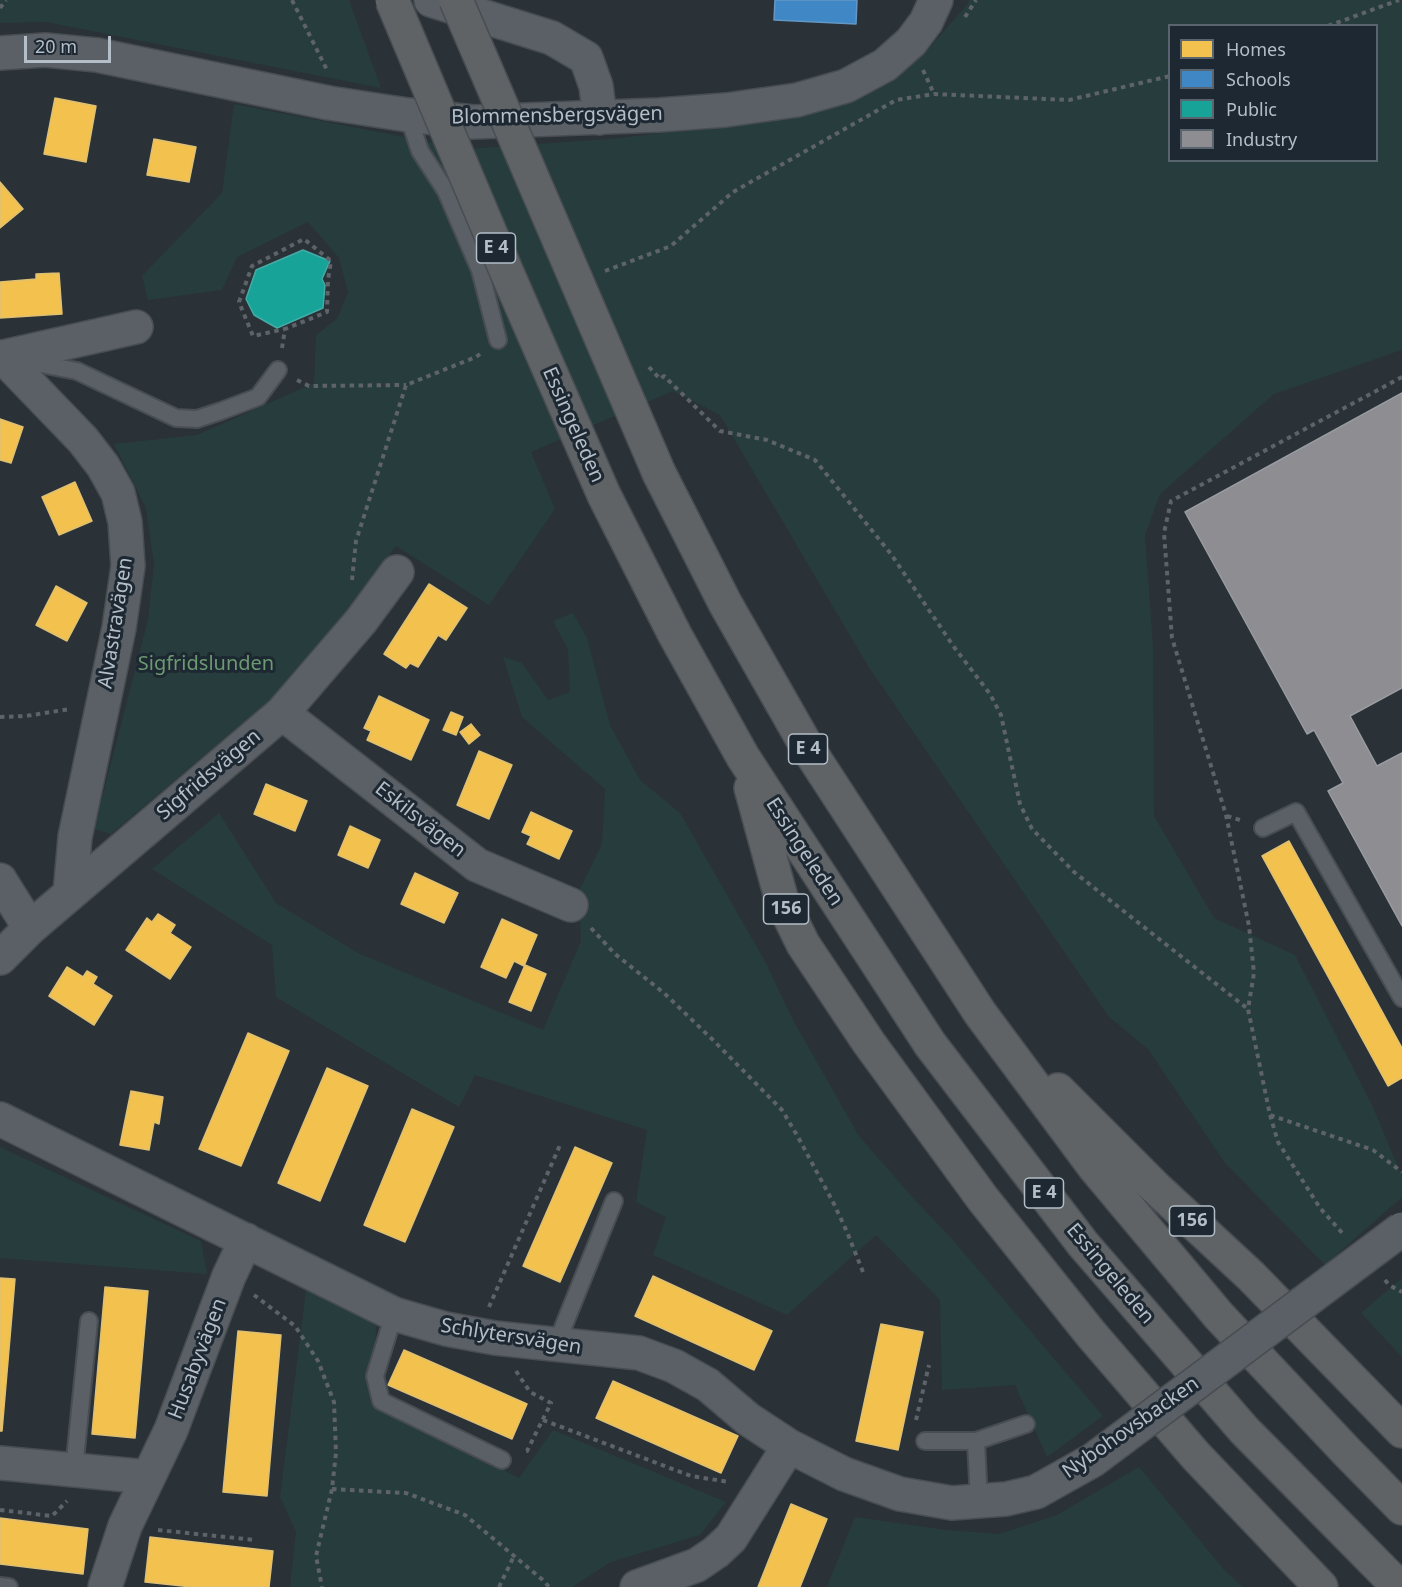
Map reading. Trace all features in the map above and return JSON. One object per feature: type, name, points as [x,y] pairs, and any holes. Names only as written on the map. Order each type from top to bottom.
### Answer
[{"type":"highway","name":"Essingeleden","points":[[392,0],[604,495],[675,635],[743,757],[930,1044],[1083,1245],[1244,1430],[1399,1587]]},
{"type":"highway","name":"E 4","points":[[456,0],[659,473],[725,603],[807,747],[980,1013],[1095,1168],[1219,1316],[1402,1508]]},
{"type":"highway","name":"156","points":[[743,757],[782,901],[803,944],[869,1043],[983,1199],[1091,1334],[1196,1456],[1321,1587]]},
{"type":"highway","name":"156","points":[[980,1013],[1155,1187],[1251,1276],[1402,1431]]},
{"type":"street","points":[[431,0],[552,38],[586,58],[596,86],[600,118]]},
{"type":"street","name":"Blommensbergsvägen","points":[[0,52],[45,50],[97,55],[329,104],[473,122],[659,116],[797,100],[846,86],[885,65],[911,42],[926,22],[936,0]]},
{"type":"street","points":[[2,357],[136,327]]},
{"type":"street","name":"Alvastravägen","points":[[2,357],[83,440],[103,466],[118,493],[125,522],[128,566],[119,628],[75,837],[70,894]]},
{"type":"street","name":"Sigfridsvägen","points":[[0,958],[30,928],[282,713],[361,621],[397,572]]},
{"type":"street","name":"Eskilsvägen","points":[[282,713],[477,865],[571,905]]},
{"type":"street","points":[[0,880],[30,928]]},
{"type":"street","name":"Schlytersvägen","points":[[0,1119],[394,1314],[477,1335],[639,1353],[674,1366],[708,1385],[748,1419],[789,1446]]},
{"type":"street","name":"Nybohovsbacken","points":[[789,1446],[844,1474],[900,1494],[952,1503],[1006,1499],[1036,1492],[1093,1460],[1402,1229]]},
{"type":"street","name":"Husabyvägen","points":[[105,1587],[125,1526],[171,1430],[229,1276],[246,1240]]},
{"type":"street","points":[[637,1587],[697,1565],[716,1552],[731,1538],[789,1446]]},
{"type":"street","points":[[0,1463],[148,1477]]},
{"type":"lane","points":[[408,115],[420,151],[446,191],[480,270],[498,340]]},
{"type":"lane","points":[[2,357],[77,371],[176,417],[197,419],[258,397],[278,370]]},
{"type":"lane","points":[[1263,828],[1296,812],[1402,998]]},
{"type":"lane","points":[[556,1345],[614,1201]]},
{"type":"lane","points":[[394,1314],[375,1376],[381,1401],[502,1460]]},
{"type":"lane","points":[[84,1471],[89,1321]]},
{"type":"lane","points":[[926,1441],[976,1441],[1026,1424]]},
{"type":"lane","points":[[976,1441],[979,1502]]},
{"type":"lane","points":[[0,1586],[9,1587]]},
{"type":"path","points":[[0,9],[6,0]]},
{"type":"path","points":[[292,0],[332,80]]},
{"type":"path","points":[[1333,24],[1399,0]]},
{"type":"path","points":[[605,271],[671,246],[733,192],[896,100],[934,94],[1069,100],[1168,76]]},
{"type":"path","points":[[304,239],[331,261],[327,312],[285,329],[253,336],[239,302],[252,266],[304,239]]},
{"type":"path","points":[[285,329],[278,370],[309,386],[406,385],[476,357],[498,340]]},
{"type":"path","points":[[645,364],[660,379],[664,376],[720,431],[767,440],[815,460],[891,554],[954,648],[990,694],[1001,715],[1020,804],[1032,829],[1074,872],[1248,1009]]},
{"type":"path","points":[[1351,1242],[1320,1208],[1278,1142],[1270,1115],[1248,1009],[1254,974],[1249,926],[1226,816],[1172,638],[1164,533],[1171,501],[1402,377]]},
{"type":"path","points":[[361,621],[351,586],[356,541],[406,385]]},
{"type":"path","points":[[0,717],[26,716],[103,703]]},
{"type":"path","points":[[571,905],[615,954],[664,993],[782,1110],[834,1204],[863,1272]]},
{"type":"path","points":[[1270,1115],[1373,1150],[1402,1172]]},
{"type":"path","points":[[477,1335],[560,1145]]},
{"type":"path","points":[[229,1276],[295,1326],[318,1361],[334,1402],[336,1453],[332,1488],[316,1556],[322,1587]]},
{"type":"path","points":[[1382,1276],[1389,1285],[1402,1292]]},
{"type":"path","points":[[502,1460],[527,1451],[551,1403],[530,1392]]},
{"type":"path","points":[[543,1420],[691,1476],[736,1483],[760,1492]]},
{"type":"path","points":[[0,1510],[52,1516],[84,1471]]},
{"type":"path","points":[[332,1488],[406,1492],[465,1515],[549,1587]]},
{"type":"path","points":[[125,1526],[255,1540]]},
{"type":"path","points":[[499,1587],[514,1556]]},
{"type":"green space","points":[[0,0],[349,0],[381,88],[46,22],[0,23]]},
{"type":"green space","name":"Sigfridslunden","points":[[969,0],[1402,0],[1402,350],[1274,394],[1160,494],[1145,535],[1153,646],[1154,816],[1214,918],[1295,955],[1372,1105],[1402,1176],[1402,1197],[1325,1265],[1225,1163],[1148,1049],[1109,1017],[868,666],[720,415],[673,391],[531,452],[555,509],[489,605],[396,546],[321,645],[271,699],[111,834],[94,829],[148,620],[154,564],[146,508],[114,444],[197,435],[314,383],[316,335],[337,319],[348,292],[339,258],[308,222],[237,257],[222,290],[148,300],[142,276],[222,193],[234,104],[466,149],[609,139],[698,129],[786,111],[884,79],[928,49]]},
{"type":"green space","points":[[573,613],[587,638],[610,725],[640,780],[680,813],[765,961],[793,1020],[859,1136],[952,1239],[1103,1416],[1047,1457],[1015,1385],[942,1390],[940,1300],[876,1235],[787,1315],[653,1255],[666,1217],[636,1202],[647,1130],[475,1075],[459,1107],[276,997],[272,945],[152,869],[219,813],[276,903],[358,953],[543,1030],[581,941],[579,891],[602,844],[605,789],[522,717],[503,657],[522,663],[548,700],[570,692],[568,650],[553,621]]},
{"type":"green space","points":[[0,1147],[201,1241],[207,1274],[0,1258]]},
{"type":"green space","points":[[1402,1278],[1402,1357],[1361,1313]]},
{"type":"green space","points":[[307,1282],[377,1320],[370,1402],[519,1478],[553,1430],[726,1502],[700,1535],[611,1562],[572,1587],[290,1587],[296,1532],[280,1497]]},
{"type":"green space","points":[[1139,1467],[1226,1572],[1243,1587],[827,1587],[855,1517],[946,1530],[999,1534],[1057,1515]]},
{"type":"building: Homes","points":[[55,98],[96,106],[86,162],[44,154]]},
{"type":"building: Homes","points":[[154,139],[196,147],[189,182],[147,175]]},
{"type":"building: Homes","points":[[0,182],[23,209],[0,228]]},
{"type":"building: Homes","points":[[59,273],[62,314],[0,318],[0,282],[36,279],[36,274]]},
{"type":"building: Homes","points":[[0,419],[23,427],[11,463],[0,460]]},
{"type":"building: Homes","points":[[75,482],[92,521],[59,535],[42,497]]},
{"type":"building: Homes","points":[[429,584],[467,608],[446,640],[438,635],[418,667],[410,663],[406,668],[384,654]]},
{"type":"building: Homes","points":[[56,586],[87,603],[67,641],[36,625]]},
{"type":"building: Homes","points":[[379,696],[429,720],[411,760],[367,740],[371,731],[364,728]]},
{"type":"building: Homes","points":[[451,712],[463,717],[456,735],[443,730]]},
{"type":"building: Homes","points":[[471,724],[480,735],[469,744],[460,732]]},
{"type":"building: Homes","points":[[479,751],[512,765],[489,819],[457,805]]},
{"type":"building: Homes","points":[[266,784],[307,801],[295,831],[254,814]]},
{"type":"building: Homes","points":[[531,812],[572,831],[559,859],[527,844],[531,836],[522,832]]},
{"type":"building: Homes","points":[[350,826],[380,840],[368,868],[338,855]]},
{"type":"building: Homes","points":[[1289,841],[1402,1048],[1402,1078],[1388,1086],[1262,856]]},
{"type":"building: Homes","points":[[415,873],[458,893],[444,923],[401,904]]},
{"type":"building: Homes","points":[[158,914],[175,925],[170,933],[191,947],[170,979],[126,950],[147,918],[152,922]]},
{"type":"building: Homes","points":[[502,919],[537,935],[524,966],[514,961],[506,978],[481,967]]},
{"type":"building: Homes","points":[[525,965],[546,974],[531,1011],[509,1002]]},
{"type":"building: Homes","points":[[67,967],[83,977],[87,971],[97,977],[93,984],[112,996],[94,1025],[49,996]]},
{"type":"building: Homes","points":[[248,1033],[289,1051],[241,1166],[199,1149]]},
{"type":"building: Homes","points":[[327,1068],[368,1086],[320,1201],[278,1183]]},
{"type":"building: Homes","points":[[131,1091],[163,1097],[159,1124],[154,1122],[149,1150],[120,1145]]},
{"type":"building: Homes","points":[[412,1109],[454,1127],[405,1242],[364,1225]]},
{"type":"building: Homes","points":[[575,1147],[612,1163],[560,1282],[523,1266]]},
{"type":"building: Homes","points":[[653,1276],[772,1331],[754,1370],[635,1316]]},
{"type":"building: Homes","points":[[0,1278],[15,1279],[2,1431],[0,1431]]},
{"type":"building: Homes","points":[[105,1287],[148,1291],[135,1438],[92,1434]]},
{"type":"building: Homes","points":[[881,1324],[923,1332],[898,1450],[856,1441]]},
{"type":"building: Homes","points":[[238,1331],[281,1335],[267,1496],[223,1492]]},
{"type":"building: Homes","points":[[404,1350],[527,1404],[512,1439],[388,1385]]},
{"type":"building: Homes","points":[[613,1381],[738,1436],[721,1473],[596,1418]]},
{"type":"building: Homes","points":[[791,1504],[827,1519],[800,1587],[758,1587]]},
{"type":"building: Homes","points":[[0,1518],[88,1529],[83,1574],[0,1564]]},
{"type":"building: Homes","points":[[150,1537],[273,1551],[269,1587],[192,1587],[145,1582]]},
{"type":"building: Schools","points":[[775,0],[857,0],[856,24],[774,20]]},
{"type":"building: Public","points":[[303,250],[330,261],[322,279],[325,285],[323,308],[277,328],[254,315],[246,299],[256,270]]},
{"type":"building: Industry","points":[[1402,393],[1402,688],[1350,716],[1377,766],[1402,753],[1402,926],[1328,791],[1343,783],[1314,730],[1307,734],[1185,512]]}]
